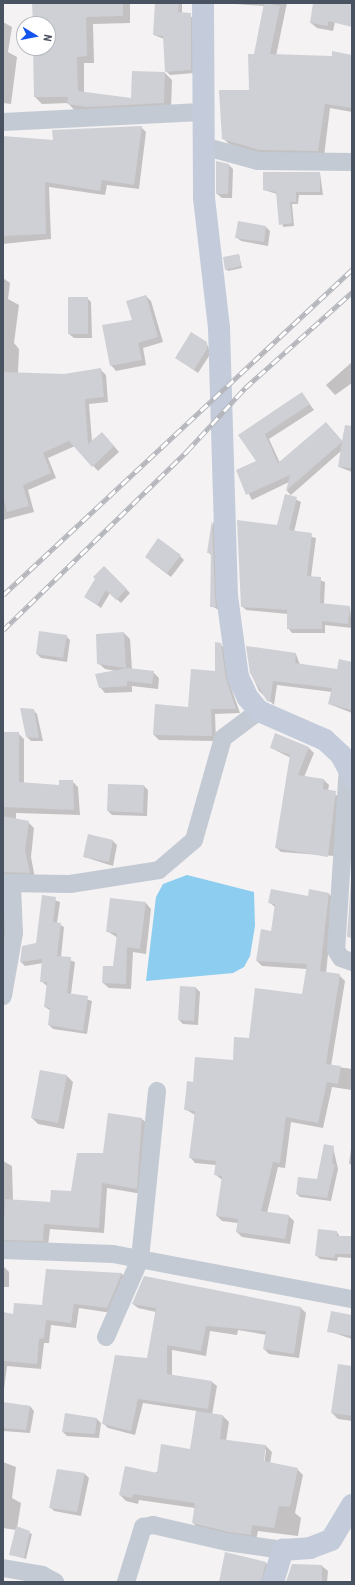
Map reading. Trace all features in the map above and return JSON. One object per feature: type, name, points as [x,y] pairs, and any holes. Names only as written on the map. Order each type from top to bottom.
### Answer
[{"type":"main road","points":[[203,3],[201,112],[204,198],[219,328],[227,596],[238,677],[248,698],[259,711],[325,740],[348,761]]},
{"type":"main road","points":[[273,1582],[283,1550],[310,1548],[331,1540],[352,1505]]},
{"type":"street","points":[[3,122],[201,112]]},
{"type":"street","points":[[203,146],[258,161],[352,162]]},
{"type":"street","points":[[3,882],[70,884],[159,870],[194,840],[223,738],[259,711]]},
{"type":"street","points":[[348,761],[336,950],[341,958],[352,962]]},
{"type":"street","points":[[3,882],[12,886],[14,933],[3,996]]},
{"type":"street","points":[[106,1337],[140,1259],[158,1091]]},
{"type":"street","points":[[3,1250],[113,1254],[352,1299]]},
{"type":"street","points":[[126,1582],[143,1527],[148,1526],[283,1550]]},
{"type":"street","points":[[3,1568],[42,1575],[54,1582]]},
{"type":"water","points":[[187,875],[254,892],[255,926],[250,956],[244,967],[233,973],[146,981],[156,897],[163,884]]},
{"type":"building","points":[[32,3],[123,3],[123,16],[86,17],[87,56],[77,57],[78,91],[131,98],[132,71],[165,72],[164,103],[88,107],[67,104],[68,97],[34,97],[33,56],[56,56],[56,16],[33,16]]},
{"type":"building","points":[[155,3],[179,3],[178,12],[191,13],[191,70],[165,72],[163,36],[153,35]]},
{"type":"building","points":[[264,3],[280,6],[270,54],[332,56],[332,51],[352,55],[352,108],[325,104],[318,151],[259,150],[222,139],[219,90],[249,90],[248,54],[254,54]]},
{"type":"building","points":[[313,3],[352,3],[352,27],[328,21],[328,26],[310,23]]},
{"type":"building","points":[[142,126],[134,185],[102,180],[100,191],[45,182],[46,234],[3,236],[3,136],[53,140],[52,130]]},
{"type":"building","points":[[216,161],[229,164],[228,194],[216,194]]},
{"type":"building","points":[[263,172],[320,172],[320,192],[296,192],[296,202],[290,202],[292,223],[279,225],[276,192],[263,190]]},
{"type":"building","points":[[238,221],[266,226],[264,242],[235,238]]},
{"type":"building","points":[[239,254],[241,266],[225,270],[223,257]]},
{"type":"building","points":[[146,295],[158,337],[138,343],[142,360],[110,366],[102,325],[132,320],[126,301]]},
{"type":"building","points":[[68,297],[88,297],[88,334],[68,334]]},
{"type":"building","points":[[191,332],[207,342],[207,349],[194,370],[175,358]]},
{"type":"building","points":[[101,368],[104,397],[85,399],[88,444],[102,432],[114,446],[92,467],[69,441],[43,453],[51,473],[23,485],[29,506],[7,512],[3,496],[3,372],[64,374]]},
{"type":"building","points":[[302,392],[310,404],[265,434],[278,463],[326,422],[342,441],[345,425],[352,426],[352,468],[338,467],[342,442],[286,491],[290,475],[246,495],[236,470],[256,461],[238,435]]},
{"type":"building","points":[[285,494],[297,497],[289,530],[312,533],[307,576],[321,577],[320,603],[350,606],[348,624],[322,621],[322,629],[287,629],[287,610],[241,607],[237,520],[277,525]]},
{"type":"building","points":[[212,520],[216,607],[210,607],[211,553],[207,553]]},
{"type":"building","points":[[158,538],[181,555],[167,573],[145,557]]},
{"type":"building","points":[[104,566],[127,589],[116,600],[106,590],[97,605],[84,597],[95,579],[93,577]]},
{"type":"building","points":[[39,631],[67,635],[63,658],[36,654]]},
{"type":"building","points":[[124,632],[126,668],[97,664],[96,634]]},
{"type":"building","points":[[215,642],[221,643],[226,679],[236,709],[211,709],[212,736],[153,735],[155,704],[188,707],[191,669],[215,671]]},
{"type":"building","points":[[246,646],[296,653],[295,663],[337,669],[339,659],[352,662],[352,710],[328,704],[332,688],[273,681],[270,702],[267,701],[250,673]]},
{"type":"building","points":[[128,668],[154,671],[152,684],[127,681],[127,686],[99,688],[95,674]]},
{"type":"building","points":[[20,708],[34,709],[39,738],[26,737]]},
{"type":"building","points":[[3,732],[19,732],[19,782],[59,785],[59,780],[73,780],[74,810],[3,807]]},
{"type":"building","points":[[275,733],[309,747],[298,775],[324,779],[323,789],[336,791],[328,857],[275,848],[290,755],[270,748]]},
{"type":"building","points":[[108,784],[144,785],[143,813],[107,811]]},
{"type":"building","points":[[3,816],[29,821],[25,851],[30,873],[3,872]]},
{"type":"building","points":[[88,834],[113,840],[109,862],[83,857]]},
{"type":"building","points":[[352,866],[352,938],[347,937]]},
{"type":"building","points":[[271,889],[308,896],[309,889],[329,893],[320,971],[340,974],[326,1064],[341,1066],[338,1084],[327,1082],[318,1123],[286,1117],[280,1163],[273,1162],[261,1211],[289,1215],[285,1239],[236,1232],[238,1219],[216,1216],[222,1176],[214,1175],[216,1161],[189,1158],[195,1111],[184,1110],[187,1081],[193,1082],[195,1057],[233,1060],[234,1037],[249,1038],[255,988],[302,994],[307,964],[256,961],[261,929],[271,931],[275,904],[268,903]]},
{"type":"building","points":[[42,895],[56,897],[53,922],[61,923],[57,956],[71,957],[67,993],[88,996],[83,1031],[48,1025],[50,1008],[44,1007],[47,982],[40,982],[42,959],[20,962],[22,946],[36,943]]},
{"type":"building","points":[[110,898],[146,902],[140,949],[127,947],[126,984],[102,983],[103,966],[113,966],[117,933],[106,932]]},
{"type":"building","points":[[180,986],[196,987],[194,1021],[178,1020]]},
{"type":"building","points":[[40,1070],[67,1075],[58,1123],[31,1118]]},
{"type":"building","points":[[108,1113],[142,1118],[137,1189],[102,1183],[99,1228],[44,1224],[43,1241],[3,1240],[5,1199],[50,1202],[51,1190],[71,1191],[77,1153],[103,1153]]},
{"type":"building","points":[[324,1144],[334,1146],[332,1164],[335,1164],[327,1198],[296,1194],[298,1177],[317,1179]]},
{"type":"building","points":[[318,1229],[337,1231],[337,1236],[352,1236],[352,1254],[335,1254],[334,1258],[315,1256]]},
{"type":"building","points":[[46,1269],[122,1273],[107,1308],[74,1304],[71,1323],[46,1320],[44,1338],[39,1339],[37,1364],[3,1361],[3,1312],[13,1314],[14,1303],[42,1305]]},
{"type":"building","points":[[144,1276],[301,1307],[294,1354],[263,1349],[266,1331],[206,1326],[201,1351],[167,1345],[167,1374],[212,1381],[208,1409],[138,1399],[131,1431],[102,1424],[115,1355],[147,1358],[156,1308],[132,1304]]},
{"type":"building","points":[[331,1311],[352,1315],[352,1336],[327,1332]]},
{"type":"building","points":[[338,1364],[352,1366],[352,1416],[331,1413]]},
{"type":"building","points":[[3,1402],[30,1406],[26,1430],[3,1428]]},
{"type":"building","points":[[196,1411],[223,1415],[220,1439],[266,1445],[264,1461],[298,1468],[290,1507],[279,1506],[274,1528],[252,1525],[251,1535],[229,1532],[192,1523],[195,1503],[133,1494],[132,1498],[119,1495],[125,1466],[157,1473],[161,1444],[190,1449]]},
{"type":"building","points":[[65,1413],[97,1418],[95,1434],[62,1432]]},
{"type":"building","points":[[57,1469],[85,1473],[77,1512],[49,1508]]},
{"type":"building","points":[[16,1526],[30,1531],[24,1558],[9,1555]]},
{"type":"building","points":[[225,1552],[266,1562],[261,1582],[219,1582]]},
{"type":"building","points":[[292,1564],[322,1565],[322,1582],[286,1582]]},
{"type":"railway","points":[[3,595],[352,269]]},
{"type":"railway","points":[[3,630],[187,451],[245,388],[352,292]]}]
